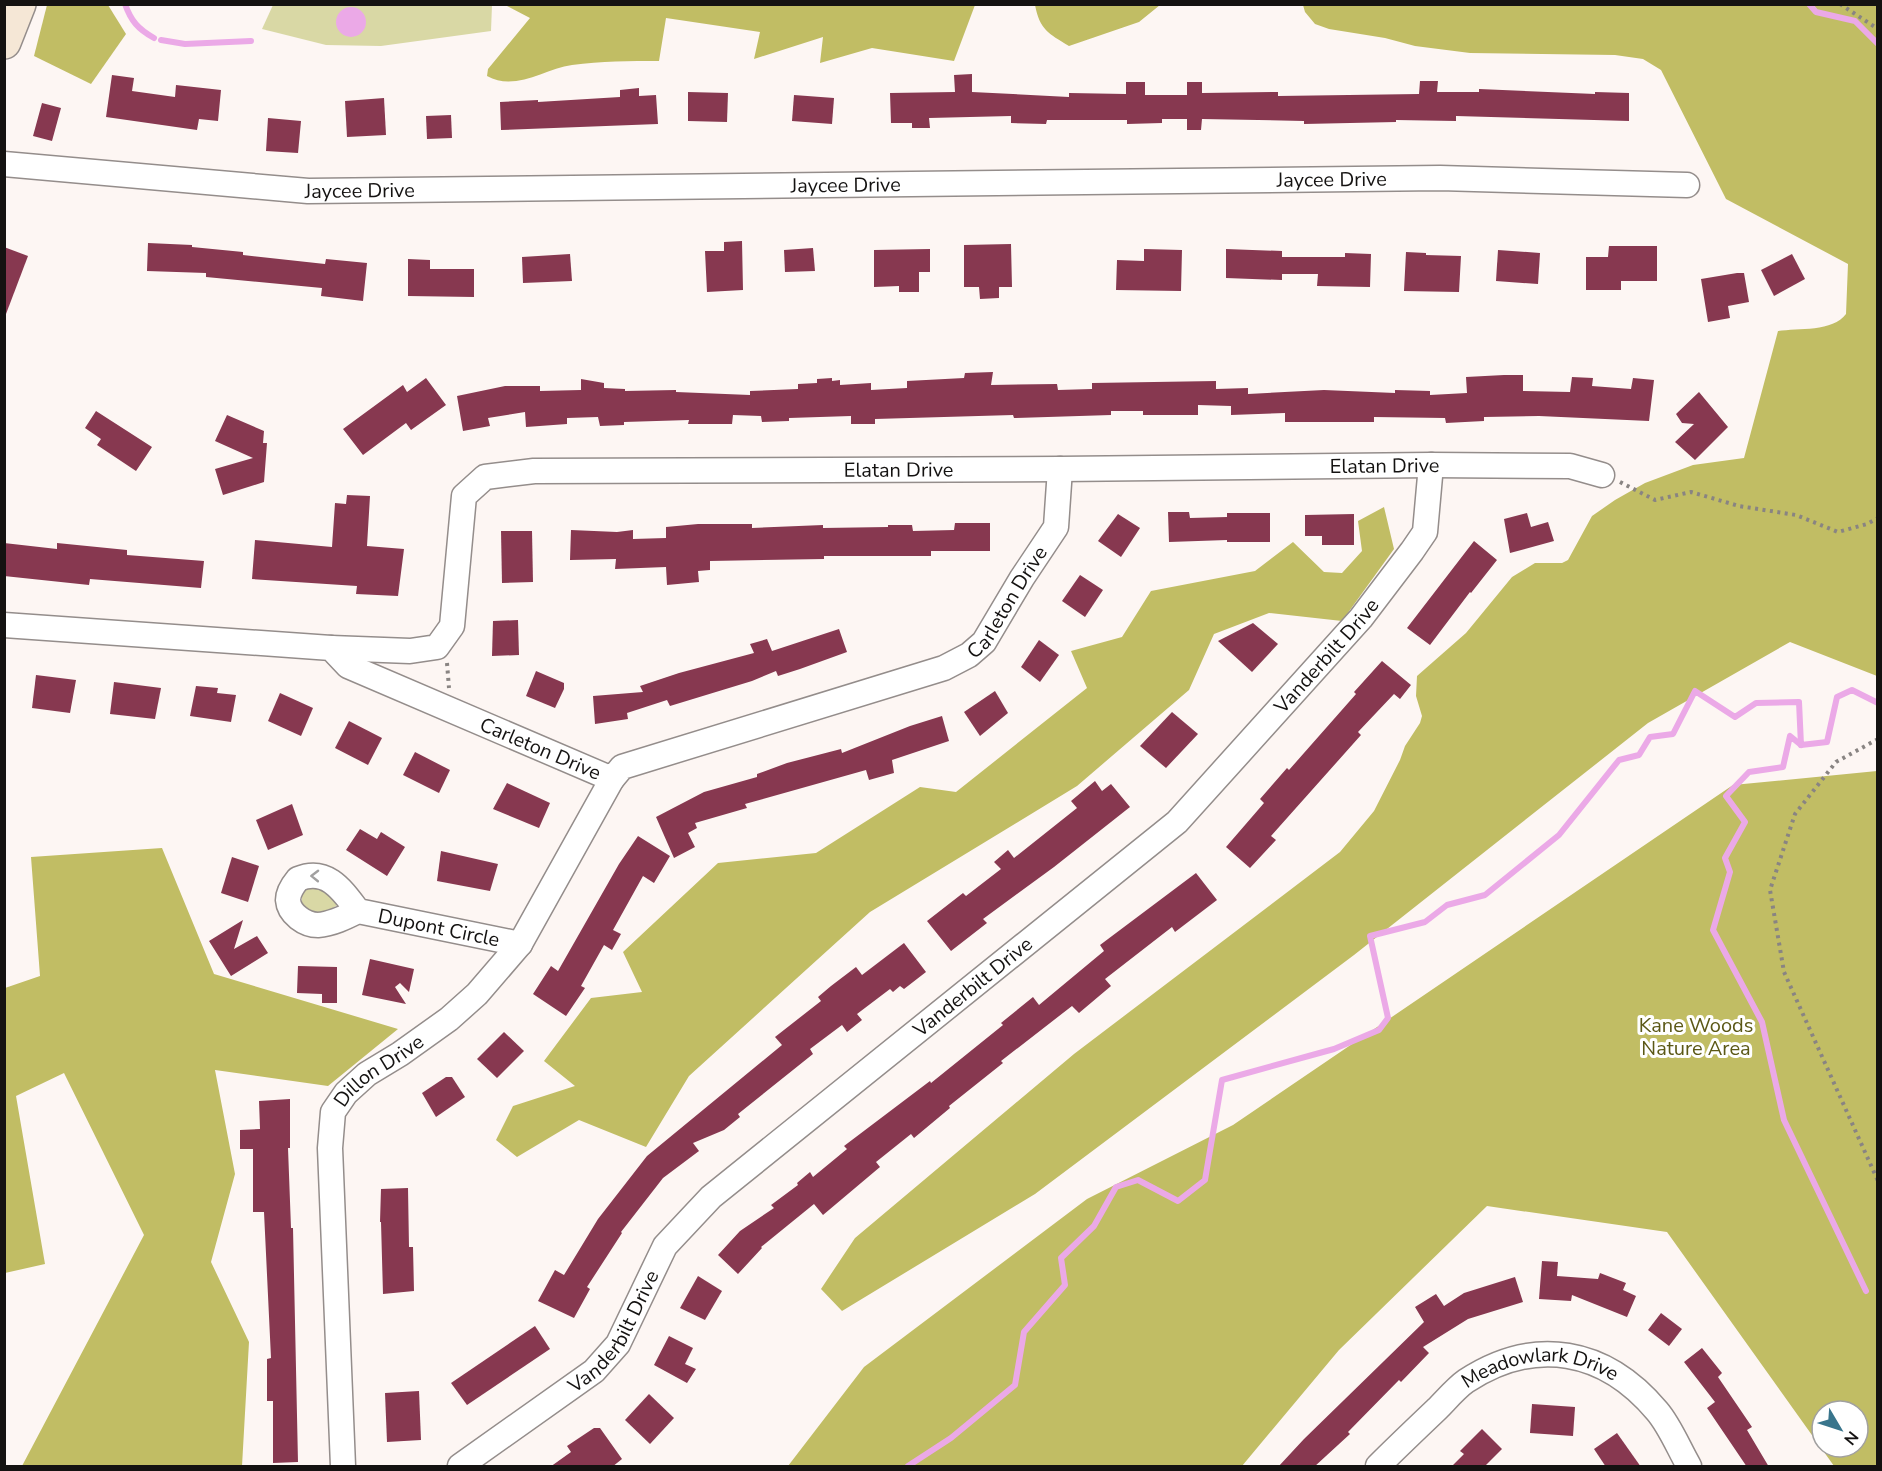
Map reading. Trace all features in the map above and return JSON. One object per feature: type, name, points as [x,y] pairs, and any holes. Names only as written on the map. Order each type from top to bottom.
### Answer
[{"type":"main road","points":[[4,42],[19,4]]},
{"type":"street","name":"Jaycee Drive","points":[[4,164],[308,191],[1428,178],[1687,185]]},
{"type":"street","name":"Elatan Drive","points":[[331,648],[410,651],[436,647],[452,626],[464,496],[485,477],[534,471],[1431,465],[1570,466],[1602,475]]},
{"type":"street","name":"Vanderbilt Drive","points":[[460,1467],[594,1371],[618,1344],[665,1246],[711,1197],[1177,822],[1361,618],[1413,551],[1425,532],[1431,465]]},
{"type":"street","name":"Carleton Drive","points":[[331,648],[348,666],[612,779],[621,767],[945,668],[969,655],[984,642],[1056,527],[1060,469]]},
{"type":"street","points":[[4,625],[331,648]]},
{"type":"street","name":"Dillon Drive","points":[[343,1467],[330,1148],[333,1112],[346,1093],[367,1074],[449,1019],[477,994],[520,944],[612,779]]},
{"type":"street","name":"Dupont Circle","points":[[358,911],[520,944]]},
{"type":"street","name":"Meadowlark Drive","points":[[1378,1467],[1465,1382],[1503,1361],[1546,1353],[1579,1357],[1610,1369],[1659,1412],[1689,1467]]},
{"type":"path","points":[[1840,4],[1878,29]]},
{"type":"path","points":[[1602,475],[1626,484],[1655,500],[1691,492],[1739,506],[1796,515],[1838,532],[1867,524],[1878,518]]},
{"type":"path","points":[[447,662],[448,696]]},
{"type":"path","points":[[1878,739],[1836,762],[1795,814],[1770,890],[1784,972],[1878,1181]]},
{"type":"green space","points":[[1035,4],[1160,5],[1139,22],[1069,46],[1042,26]]},
{"type":"green space","points":[[47,5],[108,5],[126,34],[91,84],[34,56]]},
{"type":"green space","points":[[273,5],[492,5],[491,31],[381,46],[326,45],[262,29]]},
{"type":"green space","points":[[505,5],[975,5],[954,61],[872,48],[820,63],[823,37],[754,59],[760,32],[666,18],[659,61],[572,65],[519,81],[508,82],[487,76],[488,69],[530,18]]},
{"type":"green space","points":[[1303,5],[1877,5],[1877,676],[1790,642],[1648,723],[1354,955],[1035,1194],[842,1311],[821,1289],[855,1238],[1074,1054],[1340,852],[1374,811],[1405,746],[1420,723],[1422,716],[1416,696],[1417,676],[1466,633],[1512,577],[1535,563],[1562,563],[1568,560],[1592,516],[1645,483],[1693,465],[1744,458],[1778,331],[1833,324],[1846,314],[1848,264],[1726,199],[1661,70],[1643,59],[1615,55],[1470,53],[1415,46],[1385,38],[1329,29],[1315,24],[1305,12]]},
{"type":"green space","points":[[1384,507],[1394,549],[1342,621],[1269,613],[1214,634],[1189,690],[1077,786],[870,912],[689,1076],[646,1147],[579,1120],[517,1157],[496,1140],[513,1106],[575,1086],[544,1061],[591,998],[642,992],[623,952],[718,863],[816,853],[920,787],[956,792],[1087,688],[1071,651],[1122,637],[1151,591],[1255,571],[1293,542],[1324,572],[1342,573],[1362,551],[1358,521]]},
{"type":"green space","name":"Kane Woods Nature Area","points":[[1877,771],[1877,1466],[1834,1466],[1829,1459],[1870,1459],[1870,1399],[1810,1399],[1810,1432],[1667,1232],[1487,1206],[1339,1350],[1242,1466],[788,1466],[864,1367],[1087,1199],[1233,1125],[1733,785]]},
{"type":"green space","points":[[162,848],[214,974],[398,1029],[328,1086],[215,1070],[235,1174],[211,1262],[249,1342],[242,1466],[22,1466],[144,1235],[64,1073],[16,1096],[45,1264],[5,1273],[5,988],[40,976],[31,857]]},
{"type":"green space","points":[[323,885],[338,904],[324,912],[310,911],[302,904],[302,893],[306,888]]},
{"type":"shaded area","points":[[351,7],[362,11],[366,22],[362,33],[351,37],[340,33],[336,22],[340,11]]},
{"type":"building","points":[[972,74],[972,92],[1069,97],[1069,93],[1126,94],[1126,82],[1145,82],[1145,95],[1187,95],[1187,82],[1202,82],[1202,93],[1278,92],[1278,96],[1419,94],[1420,81],[1438,81],[1437,92],[1479,92],[1479,89],[1595,94],[1595,92],[1629,93],[1629,121],[1456,116],[1456,121],[1396,120],[1396,122],[1304,124],[1304,121],[1202,119],[1201,130],[1187,130],[1187,119],[1162,119],[1162,123],[1127,124],[1127,120],[1047,120],[1046,124],[1011,123],[1011,116],[929,118],[930,128],[912,128],[912,123],[891,123],[890,93],[955,92],[954,75]]},
{"type":"building","points":[[112,75],[134,78],[132,91],[175,97],[176,85],[221,90],[218,121],[199,119],[197,130],[106,117]]},
{"type":"building","points":[[639,88],[639,96],[656,95],[658,124],[501,130],[500,102],[620,97],[620,90]]},
{"type":"building","points":[[688,92],[728,93],[727,122],[688,121]]},
{"type":"building","points":[[794,95],[834,98],[832,124],[792,121]]},
{"type":"building","points":[[384,98],[386,135],[347,137],[345,101]]},
{"type":"building","points":[[42,103],[61,108],[52,141],[33,136]]},
{"type":"building","points":[[451,115],[452,138],[427,139],[426,116]]},
{"type":"building","points":[[268,118],[301,121],[298,153],[266,151]]},
{"type":"building","points":[[742,241],[743,290],[707,292],[705,251],[724,251],[724,242]]},
{"type":"building","points":[[148,243],[192,245],[192,247],[243,252],[243,255],[325,264],[326,259],[367,263],[363,301],[321,296],[322,288],[206,277],[206,273],[147,271]]},
{"type":"building","points":[[1011,244],[1012,287],[999,287],[999,298],[980,299],[979,287],[964,287],[964,245]]},
{"type":"building","points":[[1609,246],[1657,246],[1657,281],[1621,281],[1621,290],[1586,290],[1586,257],[1608,257]]},
{"type":"building","points":[[4,247],[28,256],[6,314],[4,313]]},
{"type":"building","points":[[813,248],[815,271],[785,272],[784,250]]},
{"type":"building","points":[[930,249],[930,272],[919,272],[919,292],[899,292],[899,286],[874,287],[874,250]]},
{"type":"building","points":[[1144,249],[1182,250],[1181,291],[1116,290],[1117,260],[1144,261]]},
{"type":"building","points":[[1226,249],[1282,251],[1282,257],[1345,257],[1345,253],[1371,254],[1370,287],[1317,286],[1318,274],[1282,274],[1282,280],[1226,278]]},
{"type":"building","points":[[1498,250],[1540,253],[1538,284],[1496,281]]},
{"type":"building","points":[[1406,252],[1461,256],[1459,292],[1404,291]]},
{"type":"building","points":[[570,254],[572,281],[523,283],[522,257]]},
{"type":"building","points":[[1792,254],[1805,279],[1774,296],[1761,270]]},
{"type":"building","points":[[408,259],[430,260],[430,269],[474,269],[474,297],[408,296]]},
{"type":"building","points":[[1744,273],[1749,302],[1728,306],[1730,318],[1708,322],[1701,279]]},
{"type":"building","points":[[993,372],[991,385],[1057,384],[1058,390],[1092,389],[1092,383],[1216,381],[1216,389],[1248,388],[1248,394],[1324,390],[1395,393],[1395,390],[1430,391],[1430,395],[1467,393],[1466,377],[1504,375],[1523,375],[1523,391],[1570,392],[1572,377],[1593,378],[1592,386],[1631,389],[1633,378],[1654,380],[1649,421],[1539,416],[1484,417],[1484,421],[1446,423],[1445,418],[1374,417],[1374,422],[1285,422],[1285,413],[1231,415],[1231,406],[1198,405],[1198,415],[1143,415],[1143,411],[1111,411],[1111,415],[875,419],[875,424],[851,424],[851,416],[789,418],[789,421],[762,422],[761,416],[733,415],[732,424],[688,424],[689,420],[624,422],[624,425],[600,426],[598,417],[567,418],[567,424],[526,427],[525,412],[488,418],[490,426],[463,431],[457,396],[505,386],[540,386],[540,391],[581,390],[581,379],[604,383],[604,388],[625,389],[625,391],[676,390],[676,392],[750,395],[750,391],[798,389],[798,384],[817,383],[817,379],[832,378],[832,381],[840,380],[840,385],[871,383],[871,390],[907,388],[907,381],[964,378],[965,373]]},
{"type":"building","points":[[426,378],[446,405],[411,430],[406,423],[363,455],[343,429],[403,385],[407,392]]},
{"type":"building","points":[[1699,392],[1728,427],[1695,460],[1675,442],[1694,424],[1682,423],[1676,414]]},
{"type":"building","points":[[96,411],[152,447],[136,471],[97,445],[101,439],[85,428]]},
{"type":"building","points":[[227,415],[264,431],[263,443],[267,443],[264,482],[223,495],[215,469],[253,458],[215,441]]},
{"type":"building","points":[[347,495],[370,496],[367,546],[404,549],[398,596],[356,594],[357,586],[252,579],[255,540],[332,547],[335,503],[346,504]]},
{"type":"building","points":[[1168,512],[1189,512],[1190,518],[1227,517],[1227,513],[1270,513],[1270,542],[1227,542],[1227,540],[1169,542]]},
{"type":"building","points":[[1527,513],[1531,527],[1548,522],[1554,541],[1510,553],[1504,519]]},
{"type":"building","points":[[1118,514],[1140,528],[1121,557],[1098,541]]},
{"type":"building","points":[[1354,514],[1354,545],[1322,545],[1322,536],[1305,536],[1305,515]]},
{"type":"building","points":[[955,523],[990,523],[990,551],[931,551],[931,556],[824,556],[824,559],[710,561],[710,570],[698,571],[699,582],[667,585],[666,567],[615,569],[616,559],[570,560],[571,530],[617,532],[633,530],[633,539],[666,538],[666,527],[698,524],[752,524],[752,528],[912,525],[913,531],[954,530]]},
{"type":"building","points":[[501,531],[532,531],[533,582],[502,583]]},
{"type":"building","points":[[1474,541],[1497,560],[1430,645],[1407,628]]},
{"type":"building","points":[[4,543],[57,549],[57,543],[127,550],[127,555],[204,561],[201,588],[90,579],[89,585],[4,576]]},
{"type":"building","points":[[1080,575],[1103,590],[1085,617],[1062,601]]},
{"type":"building","points":[[518,620],[519,655],[492,656],[493,621]]},
{"type":"building","points":[[1253,623],[1278,644],[1252,672],[1218,641]]},
{"type":"building","points":[[839,629],[847,652],[778,676],[776,671],[752,681],[670,706],[667,700],[627,713],[628,719],[595,724],[593,696],[643,692],[640,686],[754,653],[750,644],[767,639],[772,651]]},
{"type":"building","points":[[1039,640],[1059,655],[1040,682],[1021,667]]},
{"type":"building","points":[[1382,661],[1411,685],[1400,699],[1394,694],[1358,732],[1361,735],[1271,836],[1276,840],[1250,868],[1226,847],[1264,803],[1260,799],[1287,768],[1289,770]]},
{"type":"building","points":[[536,671],[564,683],[564,689],[555,708],[526,696]]},
{"type":"building","points":[[36,675],[76,680],[70,713],[32,708]]},
{"type":"building","points":[[114,682],[161,688],[155,719],[110,714]]},
{"type":"building","points":[[196,686],[218,688],[217,693],[236,695],[231,722],[190,716]]},
{"type":"building","points":[[995,691],[1008,713],[980,736],[964,712]]},
{"type":"building","points":[[280,693],[313,708],[301,736],[268,721]]},
{"type":"building","points":[[1172,712],[1198,734],[1166,768],[1140,746]]},
{"type":"building","points":[[942,716],[949,741],[892,760],[894,773],[869,780],[866,770],[745,804],[747,808],[695,823],[697,828],[688,833],[695,847],[674,858],[656,817],[704,792],[757,777],[757,774],[787,763],[841,749],[842,753]]},
{"type":"building","points":[[349,721],[382,738],[368,765],[335,748]]},
{"type":"building","points":[[415,752],[450,770],[439,793],[403,775]]},
{"type":"building","points":[[1095,781],[1102,791],[1111,784],[1130,807],[983,919],[987,923],[951,951],[927,921],[963,893],[966,896],[1001,869],[994,862],[1008,850],[1014,858],[1077,808],[1071,801]]},
{"type":"building","points":[[507,783],[550,803],[539,828],[493,809]]},
{"type":"building","points":[[292,804],[303,835],[268,850],[256,820]]},
{"type":"building","points":[[360,829],[377,839],[381,832],[405,847],[387,876],[346,850]]},
{"type":"building","points":[[638,836],[670,856],[654,883],[643,876],[613,930],[621,934],[612,950],[604,945],[581,986],[585,988],[566,1016],[533,994],[551,966],[558,971],[619,864]]},
{"type":"building","points":[[441,851],[498,864],[490,891],[437,881]]},
{"type":"building","points":[[232,857],[259,866],[248,902],[221,893]]},
{"type":"building","points":[[1196,873],[1217,900],[1175,932],[1172,927],[1105,979],[1111,986],[1079,1013],[1072,1006],[1001,1061],[1003,1063],[949,1106],[950,1108],[914,1138],[911,1134],[876,1162],[880,1167],[823,1215],[814,1204],[761,1247],[738,1274],[718,1255],[740,1231],[774,1208],[771,1205],[798,1185],[797,1183],[810,1172],[813,1177],[847,1149],[844,1146],[930,1081],[931,1083],[1003,1025],[1001,1023],[1033,997],[1039,1005],[1104,951],[1100,945]]},
{"type":"building","points":[[243,920],[234,949],[257,936],[268,953],[231,976],[209,941]]},
{"type":"building","points":[[904,943],[926,972],[904,989],[900,986],[893,992],[890,989],[857,1014],[862,1020],[847,1032],[842,1025],[810,1049],[813,1054],[738,1114],[740,1117],[724,1130],[693,1143],[699,1151],[663,1178],[621,1232],[587,1287],[590,1289],[574,1318],[538,1301],[555,1270],[564,1275],[598,1219],[647,1156],[782,1045],[775,1037],[821,1001],[818,997],[831,986],[856,967],[862,975]]},
{"type":"building","points":[[370,959],[414,969],[409,992],[400,983],[395,987],[406,1004],[362,995]]},
{"type":"building","points":[[298,966],[337,967],[337,1003],[322,1003],[322,994],[297,993]]},
{"type":"building","points":[[504,1032],[524,1051],[497,1078],[477,1059]]},
{"type":"building","points":[[446,1077],[452,1077],[465,1097],[436,1117],[422,1093]]},
{"type":"building","points":[[290,1099],[290,1148],[288,1148],[291,1228],[293,1228],[298,1462],[273,1463],[273,1401],[267,1401],[267,1359],[271,1358],[264,1212],[253,1212],[253,1149],[240,1149],[240,1130],[260,1129],[259,1101]]},
{"type":"building","points":[[408,1188],[409,1247],[413,1247],[414,1291],[383,1294],[381,1189]]},
{"type":"building","points":[[1542,1261],[1558,1262],[1557,1276],[1598,1279],[1600,1273],[1626,1283],[1623,1290],[1636,1296],[1627,1317],[1572,1295],[1571,1301],[1539,1299]]},
{"type":"building","points":[[698,1276],[722,1291],[705,1320],[680,1308]]},
{"type":"building","points":[[1515,1277],[1523,1302],[1468,1319],[1423,1347],[1429,1353],[1401,1382],[1399,1380],[1348,1432],[1350,1434],[1314,1467],[1278,1467],[1424,1322],[1415,1307],[1436,1294],[1444,1306],[1464,1293]]},
{"type":"building","points":[[1661,1313],[1682,1329],[1669,1346],[1648,1330]]},
{"type":"building","points":[[535,1326],[550,1349],[467,1405],[451,1383]]},
{"type":"building","points":[[669,1336],[693,1348],[685,1364],[696,1369],[687,1383],[654,1365]]},
{"type":"building","points":[[1702,1348],[1722,1373],[1718,1377],[1752,1427],[1747,1430],[1769,1467],[1747,1467],[1707,1408],[1715,1402],[1684,1362]]},
{"type":"building","points":[[419,1391],[421,1440],[387,1442],[385,1393]]},
{"type":"building","points":[[649,1394],[674,1418],[650,1444],[625,1420]]},
{"type":"building","points":[[1532,1404],[1575,1407],[1573,1436],[1530,1433]]},
{"type":"building","points":[[594,1428],[600,1428],[622,1459],[612,1467],[550,1467],[571,1452],[567,1446]]},
{"type":"building","points":[[1482,1429],[1502,1449],[1484,1467],[1451,1467],[1464,1454],[1460,1451]]},
{"type":"building","points":[[1617,1433],[1641,1467],[1606,1467],[1594,1449]]},
{"type":"waterway","points":[[125,4],[136,24],[154,38]]},
{"type":"waterway","points":[[1809,4],[1816,12],[1855,21],[1878,44]]},
{"type":"waterway","points":[[161,40],[185,44],[251,41]]},
{"type":"waterway","points":[[908,1466],[951,1438],[1015,1385],[1024,1332],[1065,1285],[1061,1258],[1094,1226],[1116,1187],[1138,1180],[1178,1201],[1205,1180],[1222,1080],[1334,1049],[1379,1030],[1388,1018],[1370,936],[1425,922],[1447,905],[1485,895],[1559,835],[1619,760],[1639,755],[1650,737],[1673,734],[1695,691],[1735,717],[1756,703],[1799,702],[1801,745],[1827,742],[1837,697],[1852,690],[1878,703]]},
{"type":"waterway","points":[[1801,745],[1790,736],[1783,767],[1749,772],[1726,796],[1745,822],[1725,858],[1730,872],[1713,930],[1762,1022],[1784,1120],[1866,1291]]}]
